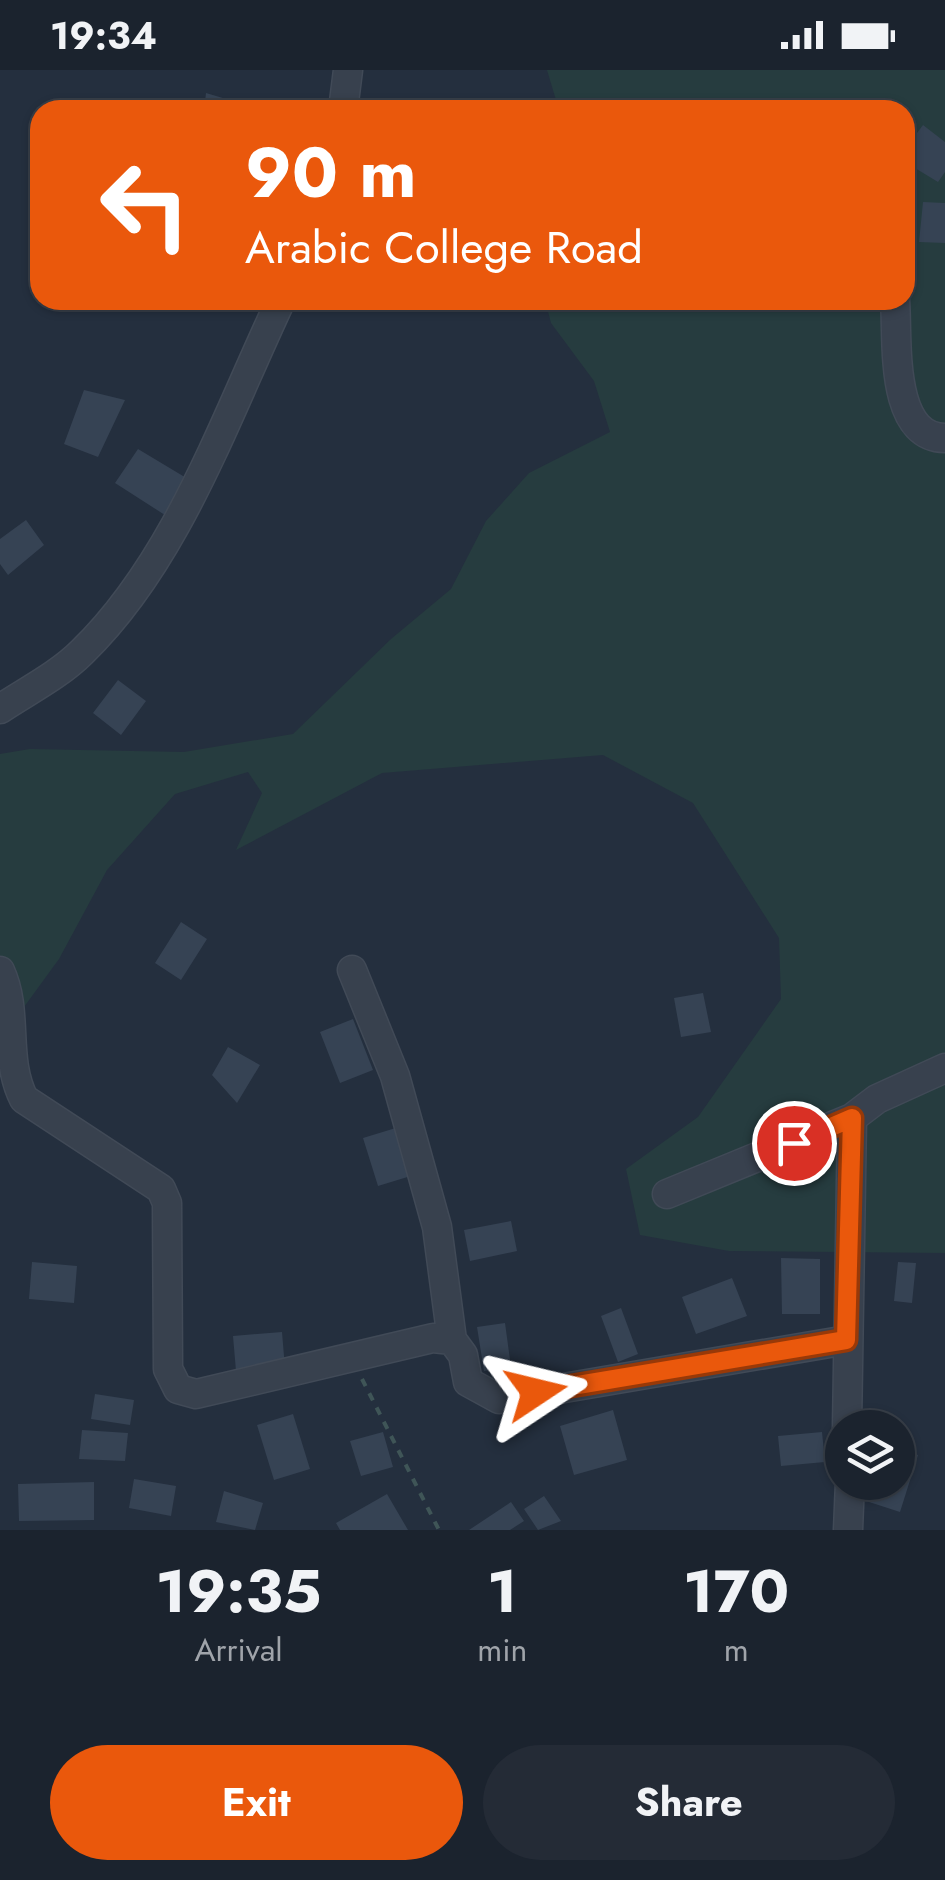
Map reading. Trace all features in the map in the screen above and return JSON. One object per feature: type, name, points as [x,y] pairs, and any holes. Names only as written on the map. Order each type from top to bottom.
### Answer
[{"type":"street","points":[[344,100],[348,70]]},
{"type":"street","points":[[0,709],[80,655],[121,609],[160,552],[230,417],[277,310]]},
{"type":"street","points":[[896,310],[904,410],[919,431],[945,438]]},
{"type":"street","points":[[352,970],[395,1076],[437,1227],[452,1340],[463,1355],[468,1382],[482,1394],[499,1399],[846,1340]]},
{"type":"street","points":[[0,971],[10,993],[14,1079],[24,1099],[162,1189],[167,1203],[168,1369],[178,1389],[196,1394],[433,1338],[452,1340]]},
{"type":"street","points":[[667,1194],[852,1118],[877,1099],[945,1068]]},
{"type":"street","points":[[847,1410],[852,1118]]},
{"type":"street","points":[[848,1530],[849,1500]]},
{"type":"path","points":[[350,1357],[440,1530]]},
{"type":"green space","points":[[547,70],[945,70],[945,1253],[729,1251],[640,1235],[626,1169],[698,1117],[781,999],[779,938],[693,803],[603,755],[382,773],[236,850],[262,793],[248,772],[175,794],[107,870],[59,959],[0,1040],[0,754],[30,749],[184,752],[293,734],[391,639],[451,589],[486,521],[529,473],[610,432],[594,381],[551,323],[548,310],[915,310],[915,100],[556,100]]},
{"type":"building","points":[[206,93],[230,100],[205,100]]},
{"type":"building","points":[[923,125],[945,142],[945,172],[938,182],[915,168],[915,136]]},
{"type":"building","points":[[923,202],[945,203],[945,243],[919,242]]},
{"type":"building","points":[[84,390],[125,400],[98,457],[64,444]]},
{"type":"building","points":[[138,449],[188,479],[168,517],[115,483]]},
{"type":"building","points":[[26,520],[44,545],[8,575],[0,564],[0,539]]},
{"type":"building","points":[[118,680],[146,701],[121,735],[93,713]]},
{"type":"building","points":[[181,922],[207,939],[181,980],[155,963]]},
{"type":"building","points":[[703,993],[711,1032],[681,1037],[674,998]]},
{"type":"building","points":[[353,1019],[373,1070],[340,1083],[320,1032]]},
{"type":"building","points":[[228,1047],[260,1065],[237,1103],[212,1075]]},
{"type":"building","points":[[399,1127],[414,1175],[378,1186],[363,1138]]},
{"type":"building","points":[[511,1221],[517,1251],[470,1261],[464,1230]]},
{"type":"building","points":[[781,1258],[820,1259],[820,1314],[782,1314]]},
{"type":"building","points":[[32,1262],[77,1266],[74,1303],[29,1299]]},
{"type":"building","points":[[898,1262],[916,1263],[912,1303],[894,1301]]},
{"type":"building","points":[[732,1278],[747,1316],[696,1334],[682,1297]]},
{"type":"building","points":[[621,1308],[638,1354],[618,1362],[601,1316]]},
{"type":"building","points":[[505,1323],[511,1367],[484,1371],[477,1327]]},
{"type":"building","points":[[282,1332],[285,1368],[236,1371],[233,1336]]},
{"type":"building","points":[[95,1394],[134,1400],[130,1425],[91,1419]]},
{"type":"building","points":[[613,1410],[627,1460],[574,1475],[560,1426]]},
{"type":"building","points":[[293,1414],[310,1469],[274,1480],[257,1425]]},
{"type":"building","points":[[82,1430],[128,1433],[125,1461],[79,1459]]},
{"type":"building","points":[[383,1432],[393,1467],[361,1476],[350,1441]]},
{"type":"building","points":[[822,1432],[825,1462],[781,1466],[778,1436]]},
{"type":"building","points":[[134,1479],[176,1486],[171,1516],[129,1508]]},
{"type":"building","points":[[94,1482],[94,1520],[19,1521],[18,1484]]},
{"type":"building","points":[[224,1491],[263,1503],[255,1530],[216,1522]]},
{"type":"building","points":[[387,1494],[408,1530],[340,1530],[336,1523]]},
{"type":"building","points":[[544,1496],[561,1521],[538,1530],[524,1509]]},
{"type":"building","points":[[866,1500],[904,1500],[900,1512]]},
{"type":"building","points":[[511,1502],[524,1521],[510,1530],[469,1530]]},
{"type":"route","points":[[536,1392],[846,1340],[852,1118],[794,1143]]}]
